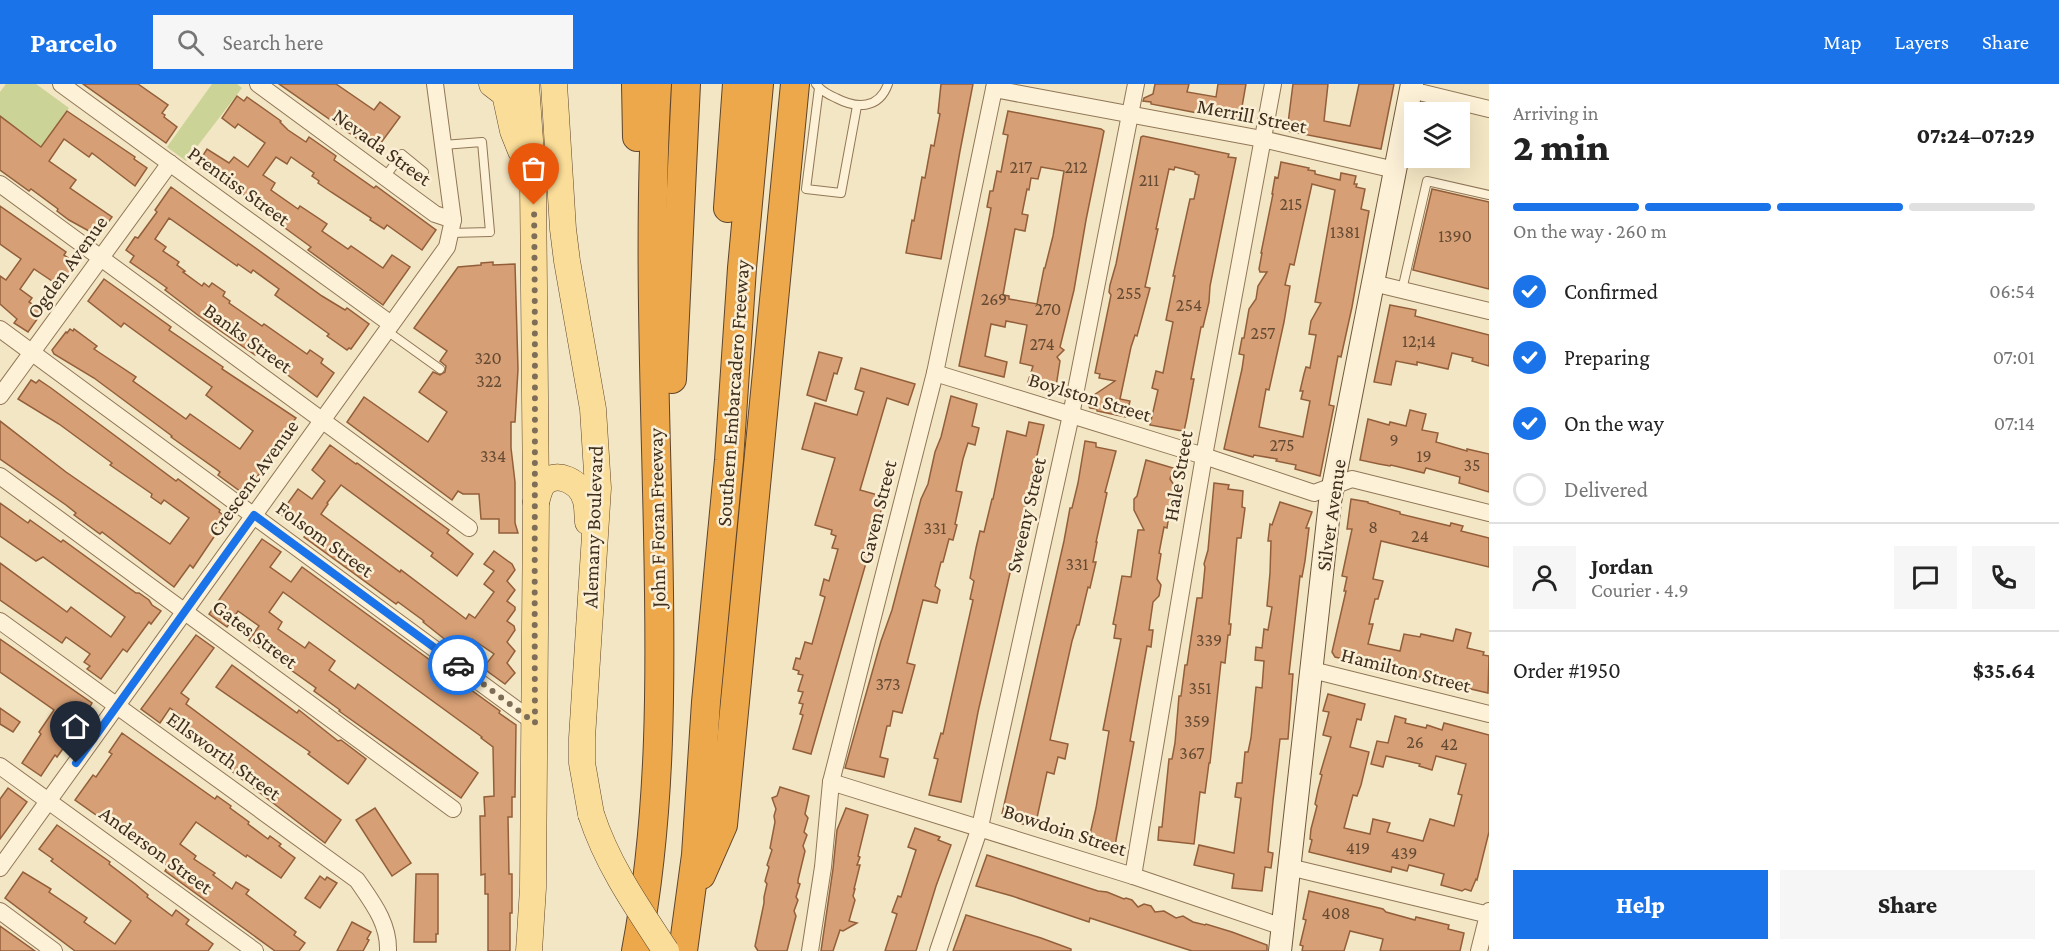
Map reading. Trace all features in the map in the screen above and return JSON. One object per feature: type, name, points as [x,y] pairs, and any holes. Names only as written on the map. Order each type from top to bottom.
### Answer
[{"type":"highway","points":[[636,84],[638,184],[656,465]]},
{"type":"highway","name":"John F Foran Freeway","points":[[636,946],[654,813],[660,655],[653,233],[657,84]]},
{"type":"highway","points":[[660,655],[686,84]]},
{"type":"highway","points":[[683,951],[691,899],[700,804],[706,702],[713,463],[733,267],[737,84]]},
{"type":"highway","name":"Southern Embarcadero Freeway","points":[[733,267],[759,84]]},
{"type":"highway","points":[[691,899],[723,825],[746,605],[776,269],[810,85]]},
{"type":"main road","points":[[492,84],[505,94],[513,131],[533,182]]},
{"type":"main road","points":[[526,84],[533,182],[536,502],[533,888],[529,951]]},
{"type":"main road","name":"Alemany Boulevard","points":[[554,84],[563,229],[593,409],[597,448],[598,488],[582,747],[583,772],[591,814],[607,857],[666,951]]},
{"type":"main road","name":"Silver Avenue","points":[[1280,951],[1333,486],[1411,87]]},
{"type":"main road","points":[[536,502],[543,485],[550,479],[560,478],[572,481],[580,489],[586,499],[593,582]]},
{"type":"street","name":"Prentiss Street","points":[[61,84],[389,327]]},
{"type":"street","name":"Nevada Street","points":[[258,84],[451,226]]},
{"type":"street","points":[[435,84],[451,226]]},
{"type":"street","name":"Sweeny Street","points":[[938,951],[980,827],[1071,415],[1136,84]]},
{"type":"street","name":"Hale Street","points":[[1132,876],[1204,456],[1272,84]]},
{"type":"street","name":"Merrill Street","points":[[995,86],[1130,115],[1262,139],[1395,170]]},
{"type":"street","name":"Gaven Street","points":[[810,951],[823,867],[831,782],[935,373],[995,86]]},
{"type":"street","points":[[1411,87],[1489,109]]},
{"type":"street","name":"Ogden Avenue","points":[[0,396],[170,164]]},
{"type":"street","name":"Banks Street","points":[[0,184],[469,528]]},
{"type":"street","name":"Crescent Avenue","points":[[0,868],[447,247],[451,226]]},
{"type":"street","points":[[1373,283],[1489,311]]},
{"type":"street","name":"Folsom Street","points":[[0,329],[535,723]]},
{"type":"street","name":"Boylston Street","points":[[935,373],[1204,456],[1314,493],[1352,479],[1489,513]]},
{"type":"street","name":"Gates Street","points":[[0,476],[453,809]]},
{"type":"street","name":"Ellsworth Street","points":[[0,621],[357,880],[379,912],[388,940],[388,951]]},
{"type":"street","name":"Hamilton Street","points":[[1312,670],[1489,714]]},
{"type":"street","name":"Anderson Street","points":[[0,766],[255,951]]},
{"type":"street","name":"Bowdoin Street","points":[[831,782],[980,827],[1283,927]]},
{"type":"street","points":[[1289,867],[1489,914],[1479,951]]},
{"type":"street","points":[[0,911],[54,951]]},
{"type":"lane","points":[[857,106],[841,193],[806,189],[810,85],[848,104],[857,106],[871,105],[879,99],[888,84]]},
{"type":"lane","points":[[443,145],[482,142],[490,232],[451,226]]},
{"type":"lane","points":[[385,177],[402,154],[424,172]]},
{"type":"lane","points":[[1402,290],[1427,181],[1489,195]]},
{"type":"lane","points":[[389,327],[440,369]]},
{"type":"green space","points":[[6,84],[36,84],[69,108],[41,146],[0,116],[0,92]]},
{"type":"green space","points":[[212,84],[237,84],[242,88],[186,161],[167,147]]},
{"type":"building","points":[[83,84],[138,84],[168,105],[162,113],[177,127],[166,143]]},
{"type":"building","points":[[279,84],[336,84],[374,110],[380,102],[400,117],[375,151]]},
{"type":"building","points":[[941,84],[973,84],[941,259],[906,253],[922,177],[925,178],[931,145],[934,146],[940,114],[938,113]]},
{"type":"building","points":[[1155,84],[1189,84],[1187,92],[1216,97],[1218,84],[1246,84],[1240,118],[1213,113],[1213,116],[1143,101],[1144,98],[1153,94]]},
{"type":"building","points":[[1293,84],[1328,84],[1324,121],[1350,126],[1359,84],[1394,84],[1381,149],[1287,131]]},
{"type":"building","points":[[237,96],[244,101],[247,97],[306,142],[309,137],[336,156],[334,160],[374,188],[376,186],[436,230],[422,250],[387,225],[384,229],[370,220],[371,218],[318,183],[319,181],[312,176],[314,173],[291,157],[287,164],[276,157],[263,175],[275,183],[271,190],[298,209],[300,206],[327,224],[322,231],[348,249],[351,246],[383,268],[392,255],[410,267],[383,305],[308,250],[311,247],[259,209],[261,207],[233,187],[224,185],[197,165],[207,149],[229,163],[234,157],[248,167],[265,143],[238,124],[235,128],[222,118]]},
{"type":"building","points":[[67,111],[135,157],[134,159],[147,168],[135,186],[92,153],[89,157],[64,139],[49,161],[76,180],[70,188],[112,217],[98,236],[69,220],[31,189],[29,191],[0,170],[0,116],[41,147]]},
{"type":"building","points":[[1008,111],[1104,131],[1074,290],[1060,347],[1064,350],[1057,357],[1060,361],[1055,393],[1027,385],[1033,366],[1020,363],[1027,325],[1006,321],[1005,327],[991,324],[985,356],[1007,362],[1004,377],[959,366],[991,208],[987,207],[990,191],[993,191],[997,171],[1001,172],[1008,135],[1003,134]],"holes":[[[1041,167],[1064,171],[1053,236],[1037,304],[1009,299],[1009,296],[1003,295],[1015,229],[1025,231],[1028,215],[1022,214],[1031,178],[1038,179]]]},
{"type":"building","points":[[1143,136],[1229,154],[1228,157],[1236,158],[1210,286],[1209,302],[1203,327],[1201,327],[1191,379],[1194,379],[1184,431],[1150,425],[1158,390],[1152,388],[1156,371],[1163,373],[1173,322],[1166,320],[1190,199],[1194,199],[1199,175],[1195,172],[1175,167],[1174,170],[1169,169],[1145,287],[1150,288],[1137,336],[1135,335],[1131,347],[1120,399],[1130,401],[1126,417],[1097,411],[1097,409],[1090,408],[1087,403],[1088,399],[1115,381],[1099,378],[1100,374],[1095,373],[1111,295],[1110,285]]},
{"type":"building","points":[[1281,162],[1309,168],[1308,170],[1315,171],[1315,174],[1340,180],[1341,173],[1356,176],[1354,184],[1357,184],[1356,187],[1365,189],[1361,209],[1369,211],[1352,307],[1341,357],[1338,356],[1329,405],[1334,406],[1320,476],[1295,469],[1296,465],[1276,461],[1277,459],[1254,455],[1253,457],[1224,449],[1242,369],[1244,355],[1239,354],[1249,309],[1256,299],[1258,286],[1267,272],[1260,272],[1259,269],[1275,177],[1278,178]],"holes":[[[1312,184],[1335,190],[1315,302],[1321,303],[1311,321],[1309,334],[1316,335],[1310,368],[1306,367],[1300,391],[1303,391],[1301,399],[1310,401],[1303,437],[1259,427],[1266,389],[1269,390],[1284,322],[1290,286],[1285,285],[1290,264],[1294,265]]]},
{"type":"building","points":[[171,187],[322,296],[345,310],[347,308],[369,324],[351,349],[347,350],[275,295],[279,289],[253,270],[251,273],[238,264],[237,266],[169,218],[155,239],[166,247],[163,251],[179,262],[177,265],[185,271],[183,272],[202,286],[204,283],[209,287],[212,283],[225,292],[223,296],[230,301],[229,303],[262,326],[264,324],[307,354],[310,350],[323,359],[321,363],[334,373],[317,397],[257,352],[255,355],[199,316],[165,290],[167,288],[130,262],[134,256],[126,250],[157,212],[155,210]]},
{"type":"building","points":[[1432,189],[1489,202],[1489,289],[1413,270]]},
{"type":"building","points":[[0,206],[66,252],[64,255],[75,267],[61,287],[34,269],[20,289],[32,298],[29,302],[43,311],[28,332],[14,323],[17,319],[0,304],[0,276],[6,280],[21,259],[0,244]]},
{"type":"building","points":[[493,262],[493,265],[515,264],[518,369],[515,422],[511,422],[511,448],[515,482],[515,523],[518,533],[499,533],[499,519],[481,519],[479,494],[463,494],[458,491],[452,500],[347,422],[364,397],[428,442],[447,412],[419,392],[433,372],[440,375],[445,372],[446,366],[440,361],[447,351],[414,328],[458,267]]},
{"type":"building","points":[[104,279],[171,327],[169,330],[223,367],[222,369],[296,418],[283,435],[286,437],[244,494],[218,475],[220,472],[94,378],[54,354],[52,350],[66,332],[74,329],[97,346],[94,349],[136,377],[133,381],[186,419],[190,414],[240,449],[253,431],[206,395],[212,387],[124,323],[121,327],[88,301]]},
{"type":"building","points":[[1390,305],[1416,310],[1415,316],[1489,335],[1489,366],[1472,361],[1473,358],[1452,353],[1448,369],[1417,362],[1417,365],[1396,361],[1391,385],[1374,382]]},
{"type":"building","points":[[819,352],[842,358],[837,374],[834,373],[826,401],[807,395]]},
{"type":"building","points":[[861,368],[915,384],[908,405],[887,398],[860,490],[885,497],[811,754],[793,749],[803,715],[800,714],[803,704],[799,703],[803,692],[798,691],[803,675],[793,669],[796,658],[800,659],[805,642],[812,644],[825,597],[820,595],[824,579],[829,581],[838,549],[832,548],[836,536],[831,534],[832,530],[815,525],[835,458],[802,449],[815,403],[857,415],[864,392],[855,389]]},
{"type":"building","points":[[31,380],[36,383],[39,380],[51,388],[176,481],[178,479],[225,516],[213,532],[216,534],[193,568],[190,565],[174,587],[102,532],[100,534],[74,515],[76,513],[66,505],[0,459],[0,421],[66,472],[170,544],[189,518],[164,500],[161,504],[151,497],[152,494],[110,465],[112,463],[59,424],[18,399]]},
{"type":"building","points":[[951,396],[977,404],[972,426],[979,428],[975,445],[968,443],[963,459],[956,491],[962,492],[955,524],[957,525],[953,540],[949,539],[943,562],[941,562],[935,586],[940,590],[937,603],[923,600],[907,663],[915,665],[902,713],[893,711],[890,726],[887,726],[880,757],[888,759],[884,777],[845,768],[892,610],[921,499],[928,484]]},
{"type":"building","points":[[1410,410],[1426,414],[1422,430],[1438,433],[1436,442],[1467,451],[1467,449],[1489,454],[1489,492],[1459,483],[1460,477],[1426,468],[1424,473],[1360,460],[1368,419],[1389,425],[1390,422],[1406,426]]},
{"type":"building","points":[[1029,422],[1044,425],[978,712],[961,802],[929,795],[938,759],[934,758],[941,733],[943,734],[973,600],[970,599],[974,581],[970,578],[980,531],[984,532],[993,499],[1007,431],[1026,436]]},
{"type":"building","points":[[1085,441],[1096,443],[1096,447],[1116,451],[1105,492],[1107,493],[1093,562],[1096,562],[1079,625],[1077,625],[1072,641],[1050,740],[1068,744],[1065,759],[1058,757],[1054,774],[1047,772],[1035,827],[1022,824],[1022,820],[1002,814],[1070,508],[1072,508],[1078,483]]},
{"type":"building","points":[[330,445],[449,530],[447,533],[473,554],[457,576],[431,556],[433,553],[341,485],[321,514],[466,619],[469,614],[475,618],[494,592],[484,584],[494,571],[484,564],[494,551],[512,564],[515,570],[507,581],[515,590],[507,601],[515,607],[515,610],[507,621],[514,626],[515,630],[507,642],[515,651],[507,663],[515,673],[505,684],[483,668],[494,654],[472,639],[462,653],[424,621],[398,602],[396,604],[304,537],[307,533],[280,514],[298,489],[312,499],[325,481],[312,470]]},
{"type":"building","points":[[1146,460],[1173,468],[1170,479],[1176,488],[1159,553],[1161,554],[1157,579],[1161,585],[1159,596],[1153,602],[1149,630],[1153,630],[1151,647],[1147,646],[1130,741],[1134,742],[1114,851],[1088,843],[1109,731],[1103,730],[1121,639],[1114,638],[1116,625],[1113,624],[1122,576],[1131,577],[1138,530],[1144,530],[1134,510],[1134,499],[1137,496]]},
{"type":"building","points":[[1214,483],[1229,485],[1228,489],[1243,491],[1242,507],[1245,508],[1241,538],[1237,538],[1230,635],[1228,635],[1225,663],[1221,662],[1210,763],[1205,793],[1200,792],[1194,844],[1158,840],[1159,827],[1162,827],[1169,759],[1172,759],[1175,743],[1179,696],[1181,696],[1185,665],[1187,665],[1197,598],[1202,598]]},
{"type":"building","points":[[1351,499],[1368,502],[1400,512],[1400,514],[1450,526],[1451,523],[1463,526],[1461,531],[1489,538],[1489,567],[1381,541],[1373,579],[1383,581],[1378,599],[1375,599],[1369,624],[1373,624],[1368,644],[1400,651],[1404,634],[1420,637],[1421,634],[1453,641],[1456,629],[1471,633],[1467,648],[1484,652],[1483,655],[1489,656],[1488,693],[1335,657],[1332,652],[1346,591],[1344,591],[1347,577],[1342,576],[1352,529],[1347,529]]},
{"type":"building","points":[[1280,502],[1312,512],[1306,528],[1309,528],[1302,577],[1300,576],[1289,674],[1293,674],[1288,739],[1280,739],[1268,852],[1273,853],[1271,868],[1265,867],[1262,891],[1232,888],[1234,874],[1194,865],[1199,845],[1234,853],[1241,798],[1235,797],[1237,783],[1242,783],[1245,752],[1248,752],[1251,738],[1256,687],[1262,688],[1264,661],[1255,660],[1256,647],[1262,648],[1264,629],[1268,630],[1272,607],[1267,606],[1270,524],[1272,525]]},
{"type":"building","points":[[0,503],[28,523],[30,520],[61,542],[63,540],[149,600],[161,611],[151,624],[149,622],[127,652],[123,649],[101,679],[87,669],[90,666],[84,662],[90,654],[66,637],[62,643],[0,600],[0,563],[67,612],[71,607],[111,637],[125,617],[43,557],[36,561],[0,536]]},
{"type":"building","points":[[262,539],[281,552],[270,567],[291,582],[302,567],[516,725],[515,797],[512,797],[512,817],[508,817],[509,874],[512,874],[510,951],[488,951],[488,894],[485,894],[485,874],[481,875],[480,816],[485,816],[484,797],[494,796],[493,747],[283,592],[269,612],[282,622],[278,629],[305,648],[309,642],[335,661],[329,670],[355,689],[358,684],[478,773],[461,798],[339,711],[314,691],[316,688],[249,640],[259,626],[238,611],[227,627],[209,614]]},
{"type":"building","points":[[196,635],[214,648],[181,693],[189,699],[186,704],[341,820],[325,843],[182,733],[190,723],[170,708],[160,723],[141,709]]},
{"type":"building","points":[[0,639],[92,703],[78,728],[41,776],[22,763],[54,710],[0,672]]},
{"type":"building","points":[[232,665],[297,713],[299,710],[338,741],[341,740],[366,759],[348,784],[308,754],[310,752],[216,687]]},
{"type":"building","points":[[1328,694],[1365,704],[1361,720],[1357,719],[1350,747],[1369,752],[1361,785],[1357,796],[1353,795],[1344,828],[1370,834],[1373,819],[1390,823],[1387,832],[1423,841],[1430,819],[1454,826],[1462,795],[1458,794],[1466,764],[1436,756],[1432,770],[1419,766],[1420,764],[1386,756],[1383,767],[1371,764],[1377,741],[1388,743],[1395,716],[1406,719],[1405,723],[1426,728],[1427,725],[1442,730],[1444,723],[1489,735],[1489,832],[1477,880],[1471,891],[1441,885],[1444,874],[1409,865],[1407,871],[1392,867],[1391,872],[1309,852],[1312,840],[1310,839],[1311,829],[1317,806],[1315,804],[1322,775],[1320,774],[1331,737],[1323,735],[1329,712],[1323,711]]},
{"type":"building","points":[[0,708],[20,722],[13,732],[0,724]]},
{"type":"building","points":[[122,733],[215,799],[217,796],[231,806],[230,808],[249,822],[248,824],[268,839],[270,836],[295,858],[281,878],[196,822],[180,844],[196,856],[194,859],[215,873],[213,875],[232,889],[236,882],[249,890],[246,894],[296,932],[294,935],[305,943],[299,951],[275,951],[165,871],[168,866],[75,800],[93,775],[96,777],[112,754],[109,752]]},
{"type":"building","points":[[780,787],[809,796],[805,814],[808,818],[804,832],[807,835],[803,846],[805,851],[798,880],[800,884],[796,897],[798,900],[794,911],[796,916],[787,951],[758,951],[755,946],[764,903],[767,884],[765,881],[769,867],[767,865],[772,850],[770,848],[775,822],[776,809],[772,798],[777,796]]},
{"type":"building","points":[[8,788],[27,802],[0,839],[0,799]]},
{"type":"building","points":[[375,808],[411,863],[392,876],[356,820]]},
{"type":"building","points":[[846,808],[868,815],[858,856],[860,857],[857,865],[860,865],[853,896],[855,900],[849,921],[857,923],[843,931],[840,930],[833,951],[821,951],[837,830]]},
{"type":"building","points":[[57,825],[110,862],[109,864],[172,916],[176,910],[189,920],[186,924],[213,944],[208,951],[75,951],[5,898],[23,872],[51,889],[49,892],[87,918],[84,922],[115,944],[131,921],[51,861],[53,859],[39,849]]},
{"type":"building","points":[[915,828],[940,837],[938,840],[951,845],[916,951],[885,951],[897,914],[892,912],[898,896],[901,897],[916,850],[908,847]]},
{"type":"building","points":[[987,855],[1132,900],[1138,907],[1144,904],[1151,906],[1155,912],[1164,911],[1176,918],[1183,916],[1193,922],[1232,932],[1267,945],[1267,951],[1192,951],[1090,918],[1089,922],[976,886]]},
{"type":"building","points":[[416,874],[438,874],[436,942],[414,942]]},
{"type":"building","points":[[320,876],[337,883],[320,908],[305,898]]},
{"type":"building","points":[[1309,891],[1383,909],[1386,912],[1415,920],[1416,917],[1449,925],[1448,929],[1464,933],[1460,951],[1380,951],[1383,939],[1350,931],[1344,951],[1302,951],[1303,946],[1300,945],[1306,920],[1303,919]]},
{"type":"building","points":[[966,915],[1041,938],[1071,949],[1071,951],[953,951]]},
{"type":"building","points":[[352,922],[371,932],[367,939],[369,940],[363,951],[337,951]]},
{"type":"building","points":[[0,926],[35,951],[0,951]]},
{"type":"way so far","points":[[458,665],[535,723],[534,205]]},
{"type":"route","points":[[76,763],[254,515],[458,665]]}]
